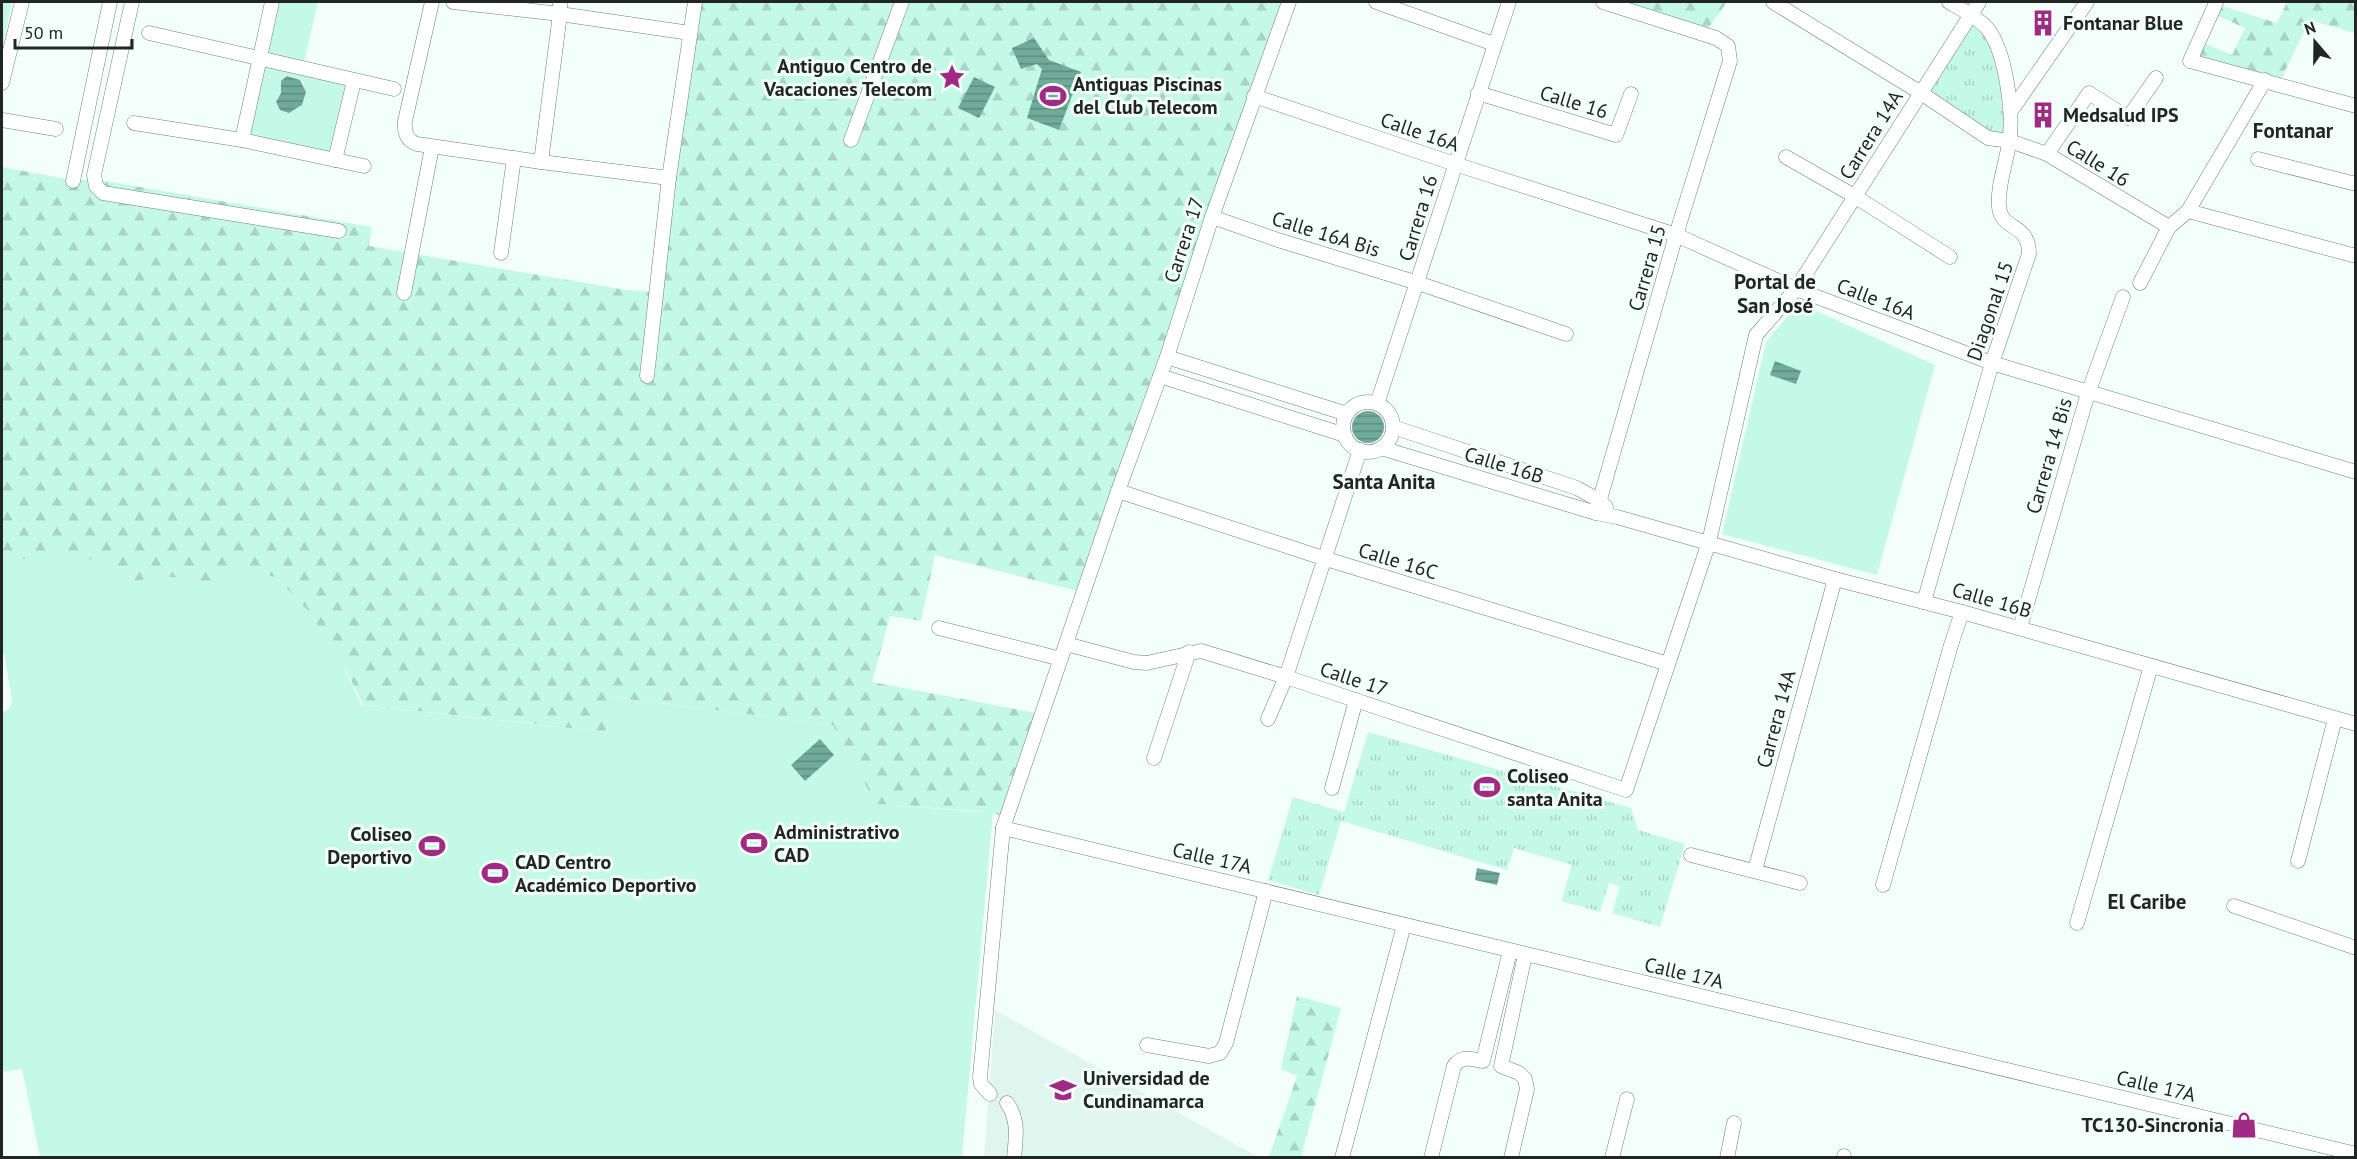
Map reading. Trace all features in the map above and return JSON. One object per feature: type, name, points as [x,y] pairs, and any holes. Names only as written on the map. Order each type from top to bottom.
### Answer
[{"type":"street","points":[[2,83],[22,2]]},
{"type":"street","points":[[73,181],[110,2]]},
{"type":"street","points":[[132,2],[94,176],[96,186],[103,193],[339,231]]},
{"type":"street","points":[[242,140],[272,2]]},
{"type":"street","points":[[432,2],[404,126],[410,141],[432,147],[669,178]]},
{"type":"street","points":[[453,2],[560,8],[690,33]]},
{"type":"street","points":[[647,376],[669,178],[695,2]]},
{"type":"street","points":[[851,140],[902,2]]},
{"type":"street","name":"Carrera 17","points":[[990,1094],[981,1084],[980,1077],[1004,828],[1118,491],[1167,357],[1212,217],[1289,2]]},
{"type":"street","points":[[1376,2],[1494,44]]},
{"type":"street","name":"Carrera 16","points":[[1377,404],[1509,2]]},
{"type":"street","name":"Carrera 15","points":[[1598,507],[1676,235],[1730,61],[1728,46],[1716,38],[1603,2]]},
{"type":"street","name":"Calle 16","points":[[1773,2],[1795,7],[1988,138],[2010,141],[2047,154],[2169,227]]},
{"type":"street","name":"Diagonal 15","points":[[1924,602],[1992,363],[2030,254],[2029,242],[2024,233],[2005,221],[1999,211],[1999,197],[2010,141],[2012,111],[1998,45],[1985,26],[1949,2]]},
{"type":"street","name":"Carrera 14A","points":[[1626,790],[1709,542],[1756,335],[1796,289],[1979,2]]},
{"type":"street","points":[[2012,111],[2087,2]]},
{"type":"street","points":[[2216,3],[2190,61],[2355,106]]},
{"type":"street","points":[[541,162],[560,8]]},
{"type":"street","points":[[149,33],[394,89]]},
{"type":"street","points":[[2047,154],[2089,93],[2128,118],[2156,78]]},
{"type":"street","points":[[2140,283],[2169,227],[2188,211],[2265,80]]},
{"type":"street","points":[[335,160],[354,81]]},
{"type":"street","name":"Calle 16","points":[[1478,93],[1616,135],[1631,94]]},
{"type":"street","name":"Calle 16A","points":[[1254,96],[1676,235],[1796,289],[1992,363],[2355,472]]},
{"type":"street","points":[[2,120],[56,129]]},
{"type":"street","points":[[134,123],[242,140],[364,166]]},
{"type":"street","points":[[404,294],[432,147]]},
{"type":"street","points":[[501,253],[514,158]]},
{"type":"street","points":[[1785,158],[1856,197],[1950,257]]},
{"type":"street","points":[[2258,159],[2355,184]]},
{"type":"street","points":[[2188,211],[2355,255]]},
{"type":"street","name":"Calle 16A Bis","points":[[1212,217],[1418,283],[1566,334]]},
{"type":"street","name":"Carrera 14 Bis","points":[[2020,628],[2088,393],[2122,297]]},
{"type":"street","points":[[1167,357],[1347,414]]},
{"type":"street","points":[[1160,376],[1345,435]]},
{"type":"street","points":[[1360,404],[1377,404],[1390,414],[1393,427],[1390,439],[1381,448],[1373,451],[1360,450],[1353,446],[1345,435],[1344,423],[1347,414],[1360,404]]},
{"type":"street","name":"Calle 16B","points":[[1393,427],[1577,488],[1598,507]]},
{"type":"street","name":"Calle 16B","points":[[1381,448],[1598,507],[1617,517],[1835,579],[2020,628],[2355,724]]},
{"type":"street","points":[[1268,718],[1286,677],[1360,450]]},
{"type":"street","name":"Calle 16C","points":[[1118,491],[1323,558],[1668,664]]},
{"type":"street","name":"Carrera 14A","points":[[1755,870],[1835,579]]},
{"type":"street","points":[[1883,885],[1950,645],[1962,612]]},
{"type":"street","points":[[939,628],[1061,659]]},
{"type":"street","name":"Calle 17","points":[[1066,644],[1134,662],[1147,663],[1202,651],[1626,790]]},
{"type":"street","points":[[1154,758],[1189,652]]},
{"type":"street","points":[[2078,923],[2151,666]]},
{"type":"street","points":[[1332,788],[1356,700]]},
{"type":"street","points":[[2298,861],[2335,719]]},
{"type":"street","name":"Calle 17A","points":[[1004,828],[2355,1154]]},
{"type":"street","points":[[1691,855],[1800,883]]},
{"type":"street","points":[[1148,1045],[1209,1056],[1220,1053],[1226,1043],[1266,891]]},
{"type":"street","points":[[2234,906],[2355,948]]},
{"type":"street","points":[[1342,1158],[1404,925]]},
{"type":"street","points":[[1431,1158],[1454,1066],[1459,1060],[1467,1058],[1483,1061],[1510,951]]},
{"type":"street","points":[[1511,1158],[1527,1089],[1525,1079],[1519,1073],[1501,1066],[1525,955]]},
{"type":"street","points":[[1612,1158],[1627,1098]]},
{"type":"street","points":[[1007,1103],[1014,1114],[1016,1129],[1014,1158]]},
{"type":"street","points":[[1727,1158],[1734,1122]]},
{"type":"shaded area","name":"Antiguas Piscinas del Club Telecom","points":[[1034,38],[1049,60],[1081,72],[1059,130],[1027,118],[1042,69],[1037,64],[1021,69],[1012,48]]},
{"type":"shaded area","points":[[287,76],[300,80],[306,92],[302,105],[289,113],[280,110],[276,102],[281,93],[281,81]]},
{"type":"shaded area","points":[[974,77],[995,87],[979,118],[958,108]]},
{"type":"shaded area","points":[[1775,361],[1801,371],[1796,384],[1770,375]]},
{"type":"shaded area","points":[[1368,411],[1380,415],[1384,427],[1380,439],[1368,443],[1356,439],[1352,427],[1356,415]]},
{"type":"shaded area","points":[[820,739],[834,755],[805,781],[791,765]]},
{"type":"shaded area","points":[[1477,868],[1500,873],[1497,885],[1475,880]]},
{"type":"shaded area","name":"Universidad de Cundinamarca","points":[[995,1010],[1258,1157],[984,1158]]},
{"type":"green space","points":[[2,2],[12,2],[2,50]]},
{"type":"green space","points":[[278,2],[318,2],[304,62],[267,53]]},
{"type":"green space","points":[[702,2],[1283,2],[1078,591],[935,555],[921,621],[890,616],[872,682],[1036,713],[1000,815],[977,811],[876,804],[833,725],[611,697],[606,732],[363,705],[342,662],[310,613],[277,578],[237,566],[219,573],[213,585],[173,577],[133,582],[81,554],[2,561],[2,167],[67,179],[105,181],[372,227],[369,246],[626,290],[662,292],[676,174]]},
{"type":"green space","points":[[1623,2],[1727,2],[1708,29]]},
{"type":"green space","points":[[2287,2],[2355,2],[2355,33],[2310,20],[2281,79],[2198,57],[2204,43],[2232,55],[2245,28],[2218,16],[2222,6],[2277,23]]},
{"type":"green space","points":[[1970,20],[1982,28],[1995,50],[2002,79],[2006,136],[1989,134],[1926,92]]},
{"type":"green space","points":[[264,65],[347,85],[331,153],[248,136]],"holes":[[[289,76],[302,81],[305,93],[302,104],[293,111],[280,110],[276,102],[281,93],[281,81]]]},
{"type":"green space","points":[[1799,303],[1935,365],[1877,575],[1722,534],[1766,342]]},
{"type":"green space","name":"CAD Centro Académico Deportivo","points":[[151,549],[237,566],[277,578],[310,613],[342,662],[361,705],[606,732],[610,697],[833,725],[876,804],[993,813],[962,1157],[40,1157],[22,1069],[2,1072],[2,712],[8,710],[12,702],[2,651],[2,558]]},
{"type":"green space","points":[[1368,732],[1631,808],[1638,830],[1685,844],[1660,927],[1612,913],[1620,887],[1609,883],[1600,912],[1561,901],[1572,865],[1514,848],[1507,870],[1341,821],[1319,895],[1268,880],[1293,797],[1344,812]]},
{"type":"green space","points":[[1297,996],[1341,1008],[1301,1157],[1269,1157],[1297,1076],[1281,1069]]},
{"type":"place","name":"Fontanar Blue","points":[[2043,23]]},
{"type":"place","name":"Antiguo Centro de Vacaciones Telecom","points":[[952,77]]},
{"type":"place","name":"Antiguas Piscinas del Club Telecom","points":[[1053,96]]},
{"type":"place","name":"Medsalud IPS","points":[[2043,115]]},
{"type":"place","name":"Coliseo santa Anita","points":[[1487,787]]},
{"type":"place","name":"Administrativo CAD","points":[[754,843]]},
{"type":"place","name":"Coliseo Deportivo","points":[[432,846]]},
{"type":"place","name":"CAD Centro Académico Deportivo","points":[[495,873]]},
{"type":"place","name":"Universidad de Cundinamarca","points":[[1063,1090]]},
{"type":"place","name":"TC130-Sincronia","points":[[2244,1125]]},
{"type":"district","name":"Fontanar","points":[[2293,130]]},
{"type":"district","name":"Portal de San José","points":[[1775,293]]},
{"type":"district","name":"Santa Anita","points":[[1384,481]]},
{"type":"district","name":"El Caribe","points":[[2147,901]]}]
